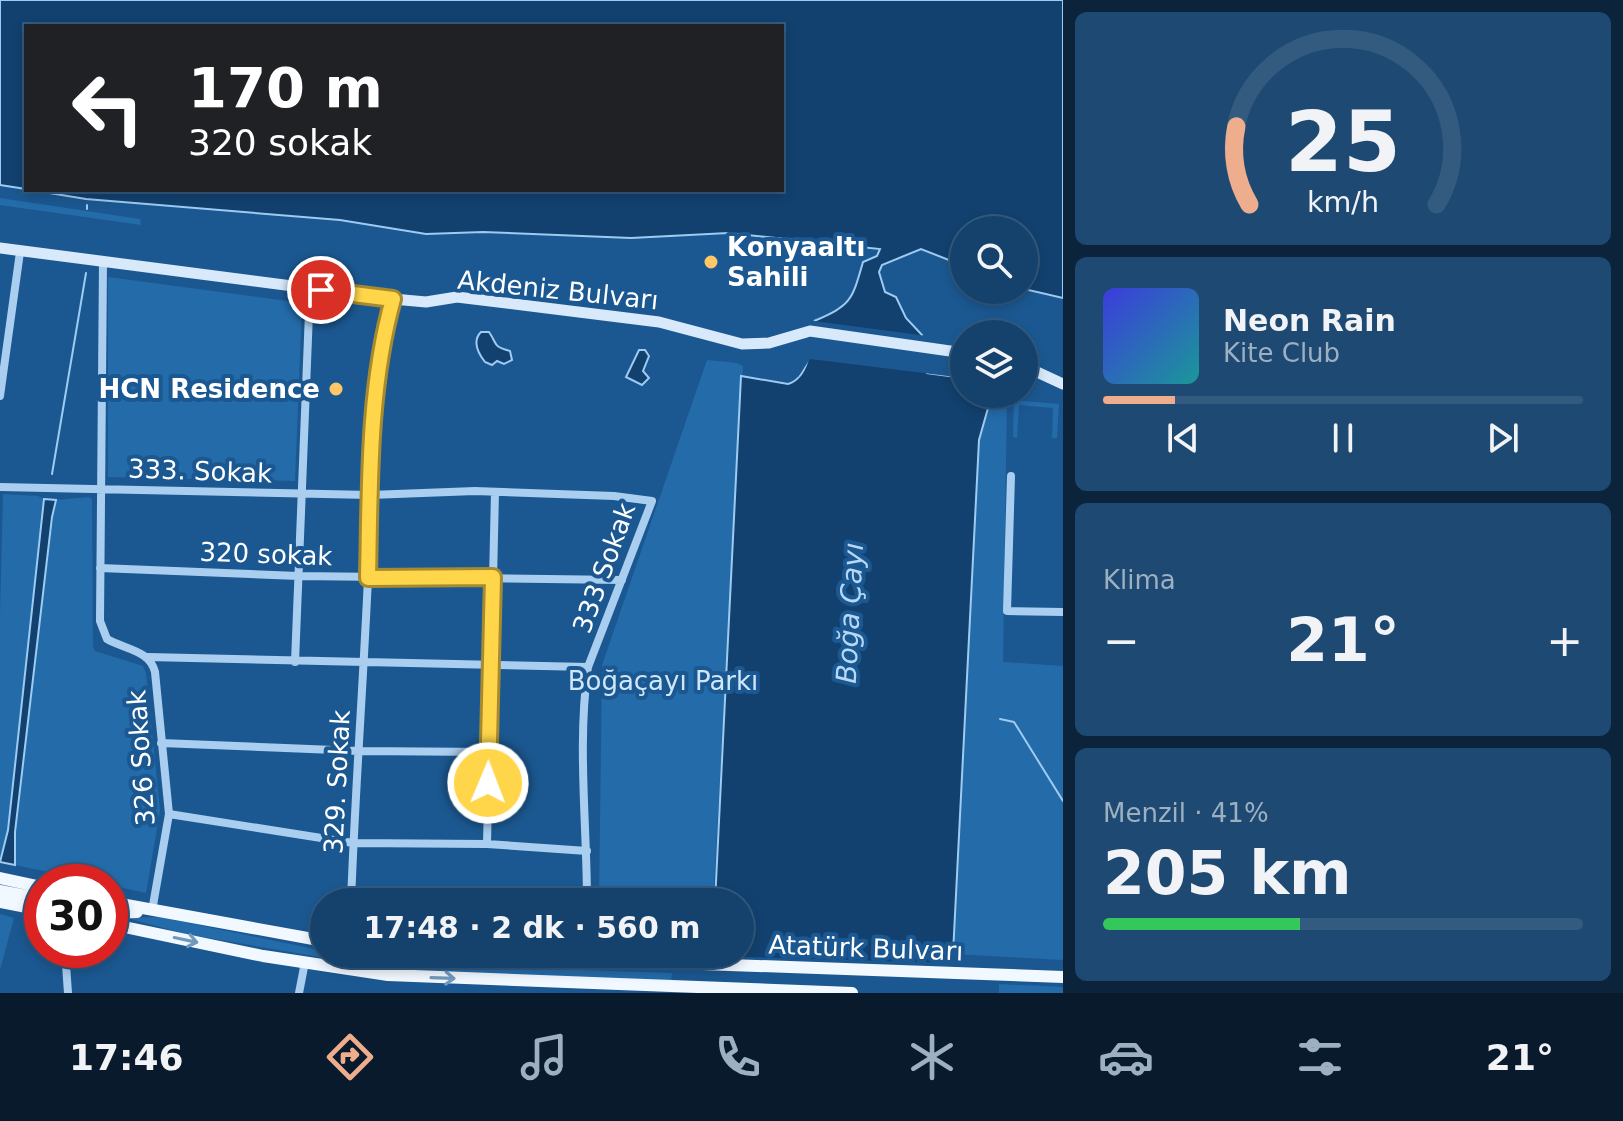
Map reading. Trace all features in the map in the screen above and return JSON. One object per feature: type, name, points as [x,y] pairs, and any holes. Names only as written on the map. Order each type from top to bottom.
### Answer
[{"type":"main road","name":"Akdeniz Bulvarı","points":[[0,248],[393,299],[426,302],[457,297],[643,320],[752,344],[782,340],[810,331],[950,351]]},
{"type":"main road","points":[[1038,372],[1063,384]]},
{"type":"main road","points":[[0,878],[24,883]]},
{"type":"main road","points":[[0,891],[24,896]]},
{"type":"main road","points":[[0,902],[24,907]]},
{"type":"main road","points":[[128,906],[310,939]]},
{"type":"main road","points":[[128,912],[152,911]]},
{"type":"main road","name":"Atatürk Bulvarı","points":[[128,928],[305,962],[423,978],[852,993]]},
{"type":"main road","name":"Atatürk Bulvarı","points":[[754,967],[1063,977]]},
{"type":"street","points":[[0,396],[20,252]]},
{"type":"street","name":"326 Sokak","points":[[103,262],[100,621],[107,639],[147,657],[153,663],[155,672],[169,814],[152,911]]},
{"type":"street","points":[[295,662],[310,288]]},
{"type":"street","name":"329. Sokak","points":[[351,888],[377,387],[393,299]]},
{"type":"street","points":[[1011,476],[1007,611],[1063,612]]},
{"type":"street","points":[[0,487],[100,488]]},
{"type":"street","name":"333. Sokak","points":[[100,488],[300,493]]},
{"type":"street","points":[[487,844],[495,492]]},
{"type":"street","name":"333 Sokak","points":[[300,493],[495,492],[614,496],[652,501],[588,667],[585,705],[587,888]]},
{"type":"street","name":"320 sokak","points":[[100,568],[368,578],[622,580]]},
{"type":"street","points":[[147,657],[588,667]]},
{"type":"street","points":[[161,743],[359,751],[489,752]]},
{"type":"street","points":[[169,814],[353,843],[487,844],[587,851]]},
{"type":"street","points":[[299,993],[305,962]]},
{"type":"street","points":[[66,968],[68,993]]},
{"type":"green space","points":[[0,198],[140,219],[141,225],[0,205]]},
{"type":"green space","points":[[108,277],[302,303],[295,481],[108,477]]},
{"type":"green space","name":"Boğaçayı Parkı","points":[[707,360],[737,363],[743,366],[714,888],[599,888],[602,665]]},
{"type":"green space","points":[[1038,402],[1059,404],[1057,438],[1052,438],[1053,408],[1038,407]]},
{"type":"green space","points":[[988,408],[1007,408],[1003,662],[1063,666],[1063,960],[953,954],[979,440]]},
{"type":"green space","points":[[1014,408],[1019,408],[1017,438],[1013,437]]},
{"type":"green space","points":[[3,494],[44,499],[8,830],[0,862],[0,615]]},
{"type":"green space","points":[[92,499],[95,651],[143,666],[146,673],[160,811],[146,893],[128,889],[128,864],[24,864],[24,867],[15,865],[14,861],[56,500]]},
{"type":"green space","points":[[0,914],[14,918],[0,970]]},
{"type":"green space","points":[[160,917],[310,948],[310,955],[186,934],[128,918]]},
{"type":"green space","points":[[384,968],[525,968],[672,973],[671,982]]},
{"type":"green space","points":[[999,984],[1063,987],[1063,993],[999,993]]},
{"type":"water","name":"Boğa Çayı","points":[[0,0],[1063,0],[1063,298],[1038,292],[1038,216],[950,216],[950,260],[921,249],[882,265],[879,272],[885,292],[896,297],[906,318],[922,335],[927,373],[950,376],[950,408],[988,408],[979,440],[953,954],[947,993],[711,978],[712,968],[754,968],[754,888],[716,888],[741,376],[788,384],[796,380],[806,366],[814,321],[849,300],[863,262],[877,256],[880,249],[728,233],[631,238],[483,232],[426,234],[340,220],[86,199],[43,192],[784,192],[784,24],[24,24],[24,189],[0,185]]},
{"type":"water","points":[[481,332],[489,332],[498,346],[510,351],[512,360],[504,364],[497,361],[492,365],[485,362],[476,343]]},
{"type":"water","points":[[639,350],[645,350],[649,356],[643,371],[649,378],[642,385],[626,377]]},
{"type":"water","points":[[44,499],[56,500],[15,832],[15,865],[0,862],[8,830]]},
{"type":"pier","points":[[812,318],[814,321],[927,336],[931,369],[950,372],[950,376],[810,359],[798,377],[795,376],[805,357]]},
{"type":"pier","points":[[754,957],[956,963],[951,993],[704,993],[707,968],[754,968]]},
{"type":"waterway","points":[[52,474],[86,273]]},
{"type":"waterway","points":[[1000,719],[1014,722],[1063,801]]},
{"type":"place","name":"Konyaaltı Sahili","points":[[711,262]]},
{"type":"place","name":"HCN Residence","points":[[336,389]]},
{"type":"route","points":[[321,290],[393,299],[377,387],[372,440],[368,578],[493,577],[488,783]]}]
